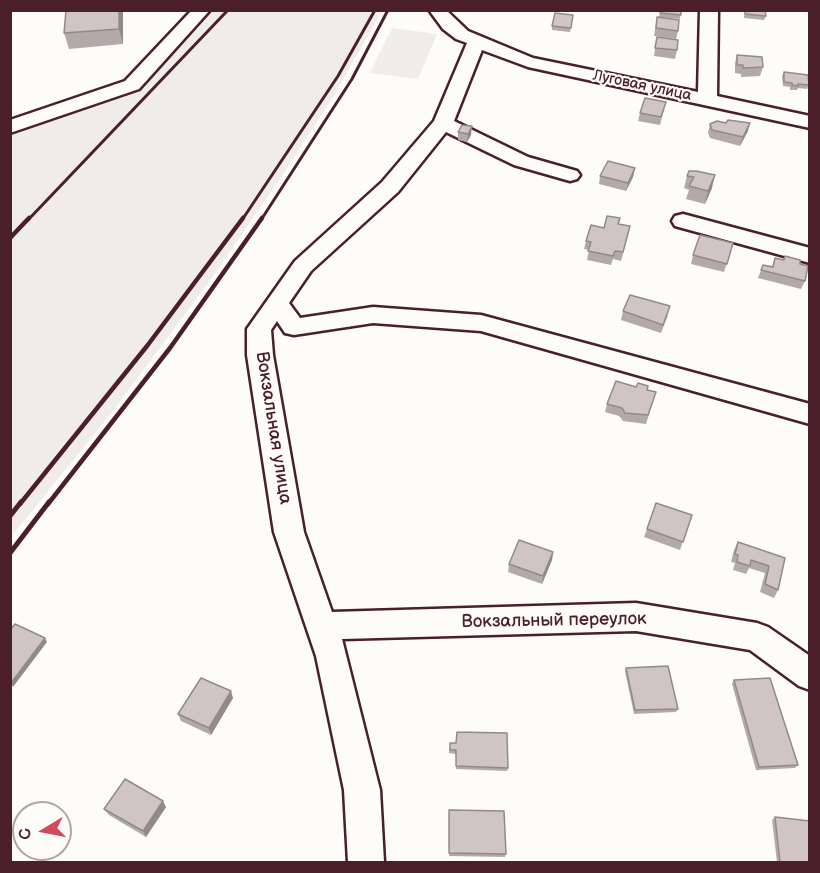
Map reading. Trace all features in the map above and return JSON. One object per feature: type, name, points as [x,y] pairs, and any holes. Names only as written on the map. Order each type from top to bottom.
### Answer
[{"type":"street","points":[[10,127],[132,85],[202,10]]},
{"type":"street","points":[[436,10],[449,25],[477,41]]},
{"type":"street","points":[[707,100],[709,10]]},
{"type":"street","name":"Луговая улица","points":[[477,41],[528,62],[810,122]]},
{"type":"street","name":"Вокзальная улица","points":[[366,862],[362,790],[332,656],[289,532],[260,355],[259,329],[303,266],[390,187],[443,123],[477,41]]},
{"type":"street","points":[[443,123],[521,161],[570,175]]},
{"type":"street","points":[[683,221],[810,256]]},
{"type":"street","points":[[277,304],[294,327],[374,315],[481,323],[810,414]]},
{"type":"street","name":"Вокзальный переулок","points":[[320,626],[636,617],[757,637],[810,675]]},
{"type":"shaded area","points":[[211,11],[382,11],[333,97],[209,282],[112,412],[11,537],[11,135],[134,90]]},
{"type":"shaded area","points":[[392,28],[437,34],[418,79],[370,73]]},
{"type":"building","points":[[66,10],[119,10],[119,29],[64,33]]},
{"type":"building","points":[[660,10],[681,10],[681,15],[660,13]]},
{"type":"building","points":[[745,10],[765,10],[766,16],[745,14]]},
{"type":"building","points":[[555,13],[573,15],[571,28],[552,26]]},
{"type":"building","points":[[657,17],[679,20],[678,31],[656,28]]},
{"type":"building","points":[[657,37],[678,40],[677,50],[655,48]]},
{"type":"building","points":[[737,55],[762,57],[763,67],[743,68],[743,65],[737,65]]},
{"type":"building","points":[[784,72],[808,75],[809,85],[798,84],[798,86],[784,82]]},
{"type":"building","points":[[645,98],[666,102],[661,117],[640,113]]},
{"type":"building","points":[[728,120],[750,123],[743,137],[712,130],[710,124],[717,121],[726,123]]},
{"type":"building","points":[[462,125],[472,126],[468,134],[458,132]]},
{"type":"building","points":[[608,161],[635,168],[628,183],[600,176]]},
{"type":"building","points":[[689,171],[715,175],[708,191],[689,186],[694,177],[687,176]]},
{"type":"building","points":[[607,216],[620,218],[618,224],[630,226],[623,252],[615,251],[613,256],[588,251],[591,242],[586,241],[591,225],[604,228]]},
{"type":"building","points":[[700,235],[733,243],[727,264],[693,255]]},
{"type":"building","points":[[785,256],[800,260],[800,264],[808,266],[805,281],[761,270],[763,265],[773,267],[775,258],[784,260]]},
{"type":"building","points":[[630,295],[670,306],[663,325],[623,311]]},
{"type":"building","points":[[616,381],[636,387],[638,383],[648,386],[647,390],[656,392],[648,415],[625,413],[622,408],[607,404]]},
{"type":"building","points":[[656,503],[692,515],[683,542],[647,529]]},
{"type":"building","points":[[519,540],[553,552],[543,576],[509,564]]},
{"type":"building","points":[[738,542],[785,558],[778,590],[765,584],[769,566],[751,560],[750,566],[737,562],[738,555],[735,554]]},
{"type":"building","points":[[15,624],[45,638],[11,683],[10,630]]},
{"type":"building","points":[[668,666],[678,709],[635,710],[626,668]]},
{"type":"building","points":[[201,678],[231,691],[209,728],[178,714]]},
{"type":"building","points":[[770,678],[798,765],[759,767],[734,680]]},
{"type":"building","points":[[457,732],[507,733],[508,768],[456,766],[456,750],[450,750],[450,743],[456,743]]},
{"type":"building","points":[[125,779],[163,801],[143,831],[104,809]]},
{"type":"building","points":[[449,810],[504,811],[506,854],[449,853]]},
{"type":"building","points":[[775,817],[810,821],[810,862],[780,862]]},
{"type":"railway","points":[[28,220],[228,10]]},
{"type":"railway","points":[[242,220],[338,76],[375,10]]},
{"type":"railway","points":[[261,220],[352,79],[388,10]]},
{"type":"railway","points":[[10,238],[29,218]]},
{"type":"railway","points":[[20,504],[147,346],[243,218]]},
{"type":"railway","points":[[48,504],[170,348],[262,218]]},
{"type":"railway","points":[[10,516],[21,502]]},
{"type":"railway","points":[[10,553],[49,502]]}]
